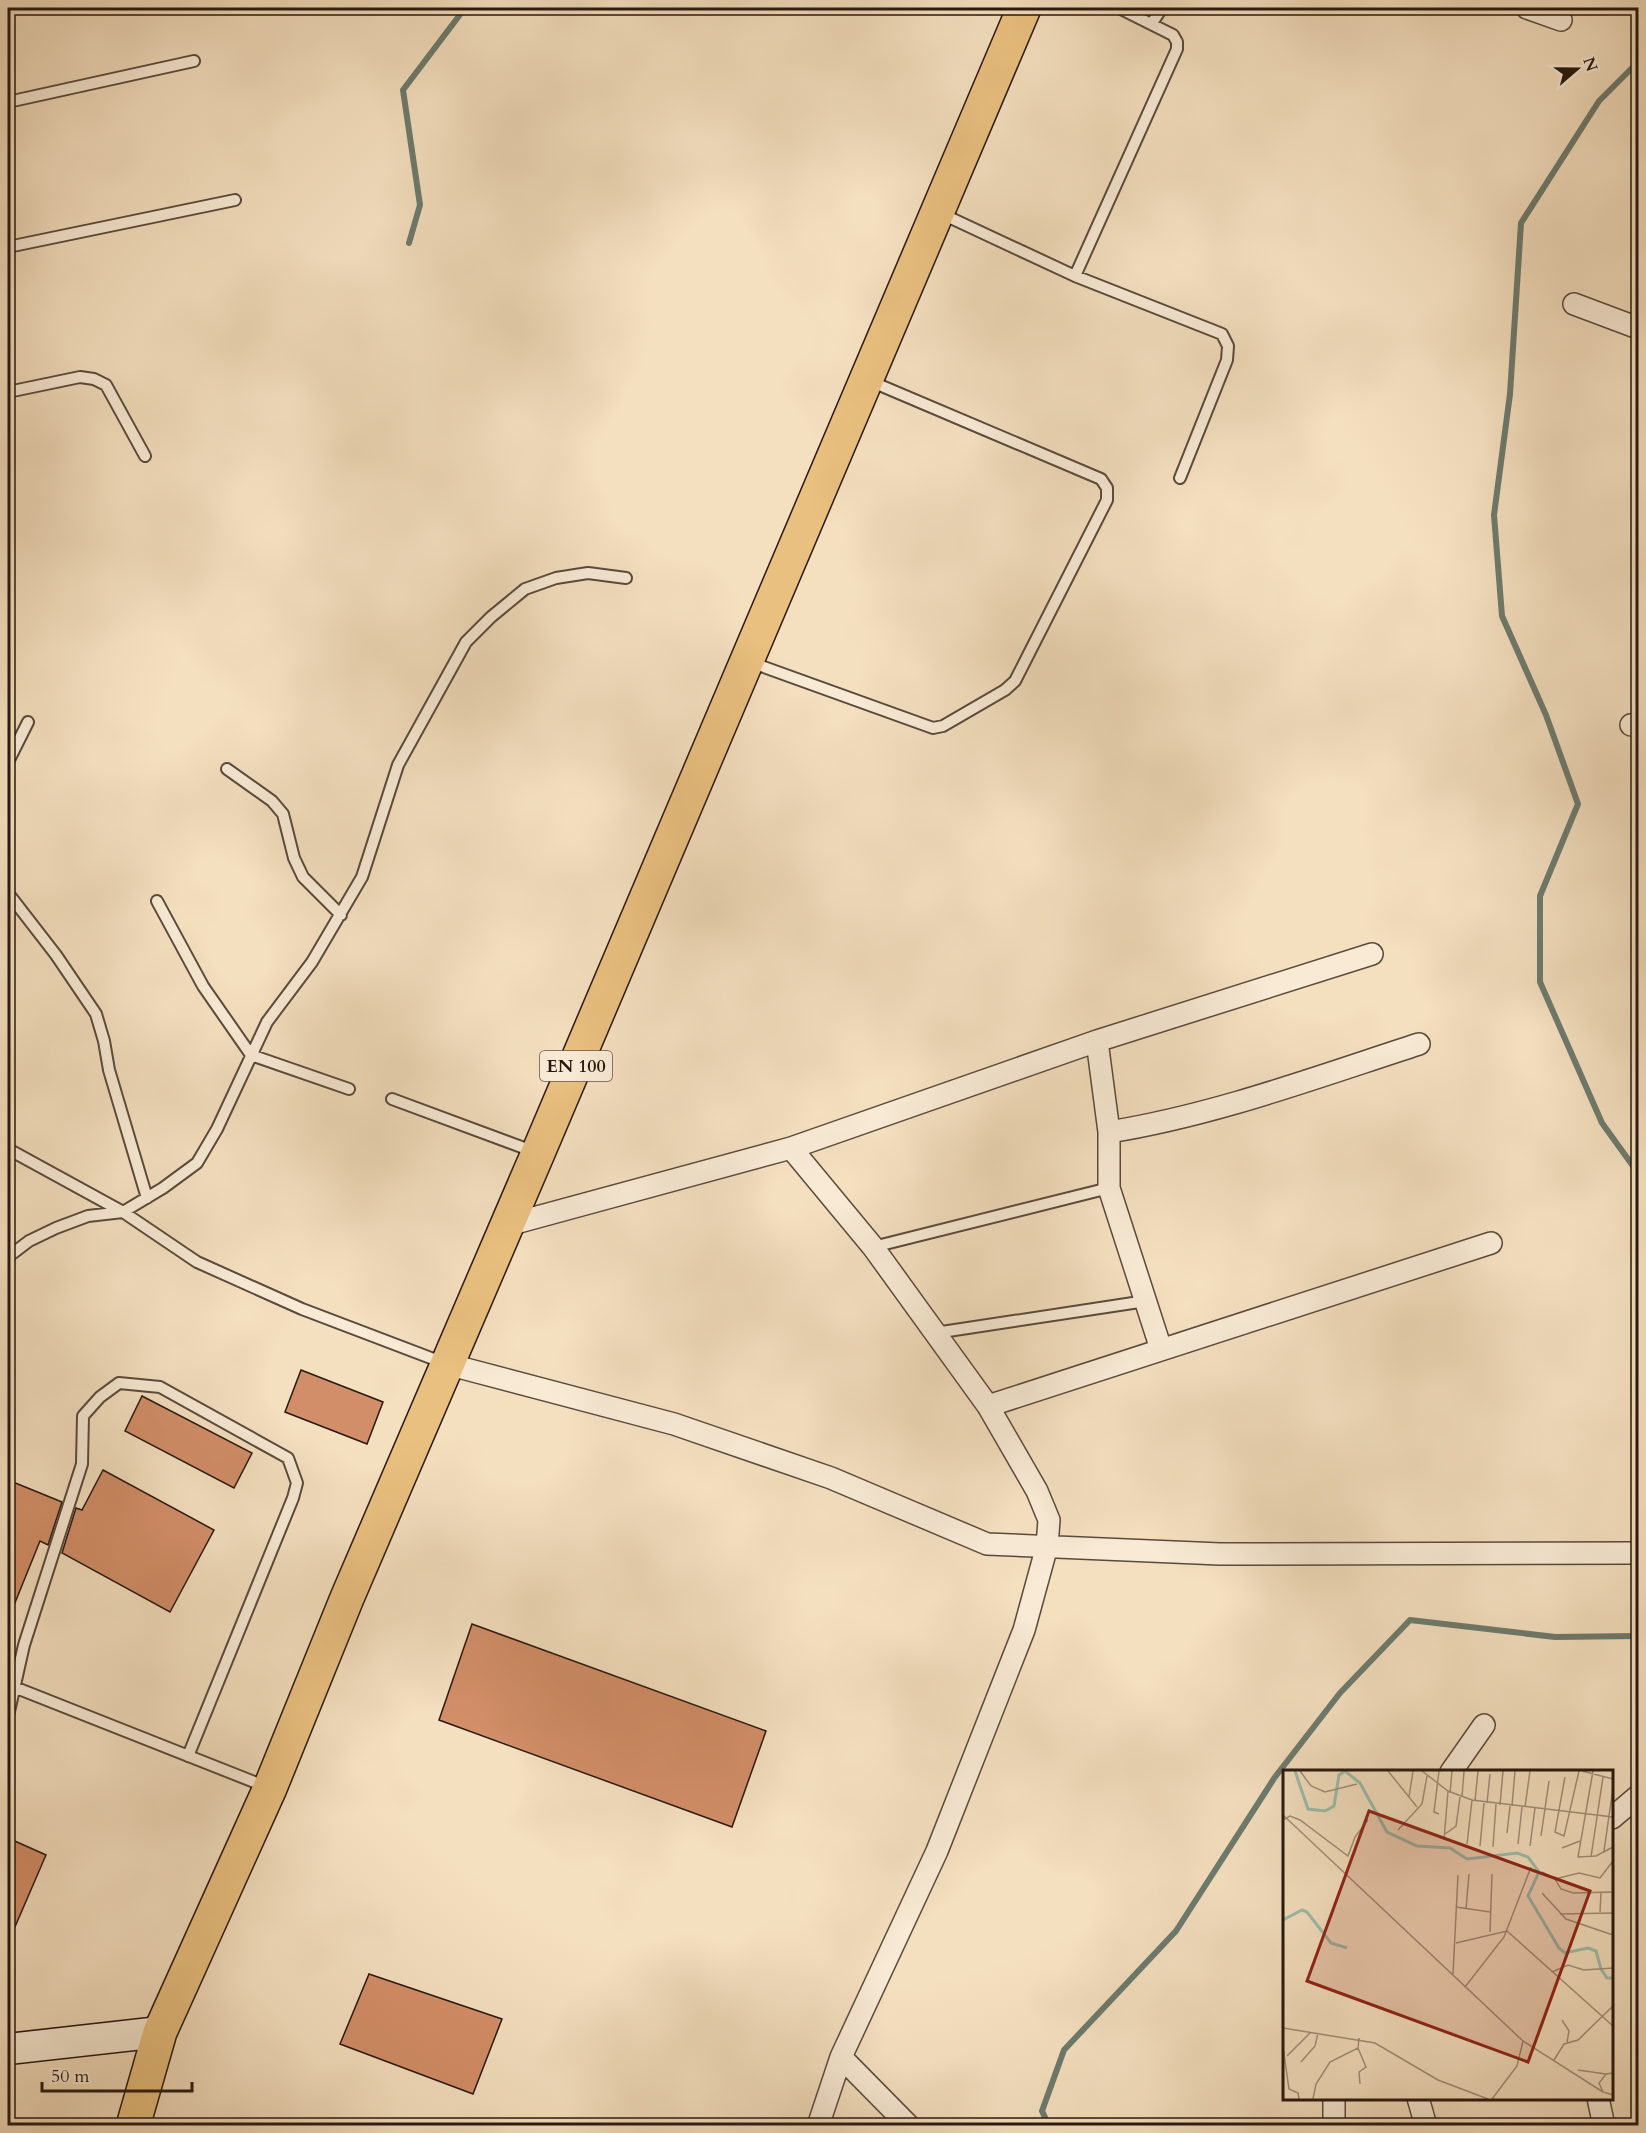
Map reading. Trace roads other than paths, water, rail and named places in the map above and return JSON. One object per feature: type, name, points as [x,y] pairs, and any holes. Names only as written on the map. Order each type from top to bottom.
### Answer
[{"type":"main road","name":"EN 100","points":[[133,2126],[160,2032],[270,1788],[347,1598],[508,1225],[1024,8]]},
{"type":"street","points":[[1527,8],[1561,20]]},
{"type":"street","points":[[1574,303],[1638,328]]},
{"type":"street","points":[[508,1225],[791,1148],[1097,1041],[1372,954]]},
{"type":"street","points":[[1097,1041],[1109,1132],[1109,1188],[1161,1349]]},
{"type":"street","points":[[1109,1132],[1158,1124],[1235,1104],[1419,1044]]},
{"type":"street","points":[[791,1148],[873,1247],[988,1406],[1037,1491],[1049,1520],[1047,1546],[1024,1630],[937,1851],[841,2057],[818,2126]]},
{"type":"street","points":[[988,1406],[1491,1243]]},
{"type":"street","points":[[447,1364],[674,1424],[831,1478],[987,1544],[1231,1554],[1638,1553]]},
{"type":"street","points":[[1452,1770],[1484,1725]]},
{"type":"street","points":[[1613,1816],[1638,1796]]},
{"type":"street","points":[[8,2049],[160,2032]]},
{"type":"street","points":[[841,2057],[909,2126]]},
{"type":"street","points":[[1334,2100],[1334,2126]]},
{"type":"street","points":[[1419,2100],[1426,2126]]},
{"type":"street","points":[[1598,2100],[1604,2126]]},
{"type":"lane","points":[[1075,276],[1177,49],[1177,42],[1173,35],[1119,8]]},
{"type":"lane","points":[[1152,23],[1162,8]]},
{"type":"lane","points":[[8,102],[194,61]]},
{"type":"lane","points":[[8,247],[236,200]]},
{"type":"lane","points":[[937,211],[1075,276],[1222,334],[1228,346],[1227,360],[1180,478]]},
{"type":"lane","points":[[8,392],[80,377],[94,379],[106,386],[145,456]]},
{"type":"lane","points":[[747,661],[933,728],[943,726],[1005,690],[1015,681],[1107,500],[1107,488],[1101,479],[865,379]]},
{"type":"lane","points":[[8,1257],[29,1241],[56,1228],[88,1216],[123,1212],[163,1188],[196,1163],[218,1129],[267,1022],[312,962],[362,877],[398,765],[466,642],[491,617],[525,589],[556,578],[588,573],[626,578]]},
{"type":"lane","points":[[8,762],[28,722]]},
{"type":"lane","points":[[227,770],[272,801],[283,814],[294,858],[303,877],[341,915]]},
{"type":"lane","points":[[8,893],[56,955],[96,1014],[109,1070],[147,1198]]},
{"type":"lane","points":[[157,901],[203,986],[251,1055],[349,1089]]},
{"type":"lane","points":[[392,1099],[538,1153]]},
{"type":"lane","points":[[8,1149],[123,1212],[197,1262],[302,1309],[447,1364]]},
{"type":"lane","points":[[873,1247],[1109,1188]]},
{"type":"lane","points":[[935,1333],[1146,1301]]},
{"type":"lane","points":[[8,1716],[24,1645],[82,1464],[83,1416],[100,1397],[119,1383],[160,1387],[288,1458],[297,1483],[293,1498],[188,1756]]},
{"type":"lane","points":[[14,1687],[270,1788]]},
{"type":"waterway","points":[[409,243],[420,205],[403,90],[465,8]]},
{"type":"waterway","points":[[1638,62],[1599,101],[1521,223],[1510,394],[1494,515],[1502,616],[1546,715],[1578,804],[1540,896],[1540,982],[1602,1123],[1638,1173]]},
{"type":"waterway","points":[[1049,2126],[1042,2111],[1064,2050],[1176,1931],[1275,1777],[1340,1693],[1410,1620],[1555,1637],[1638,1636]]}]
